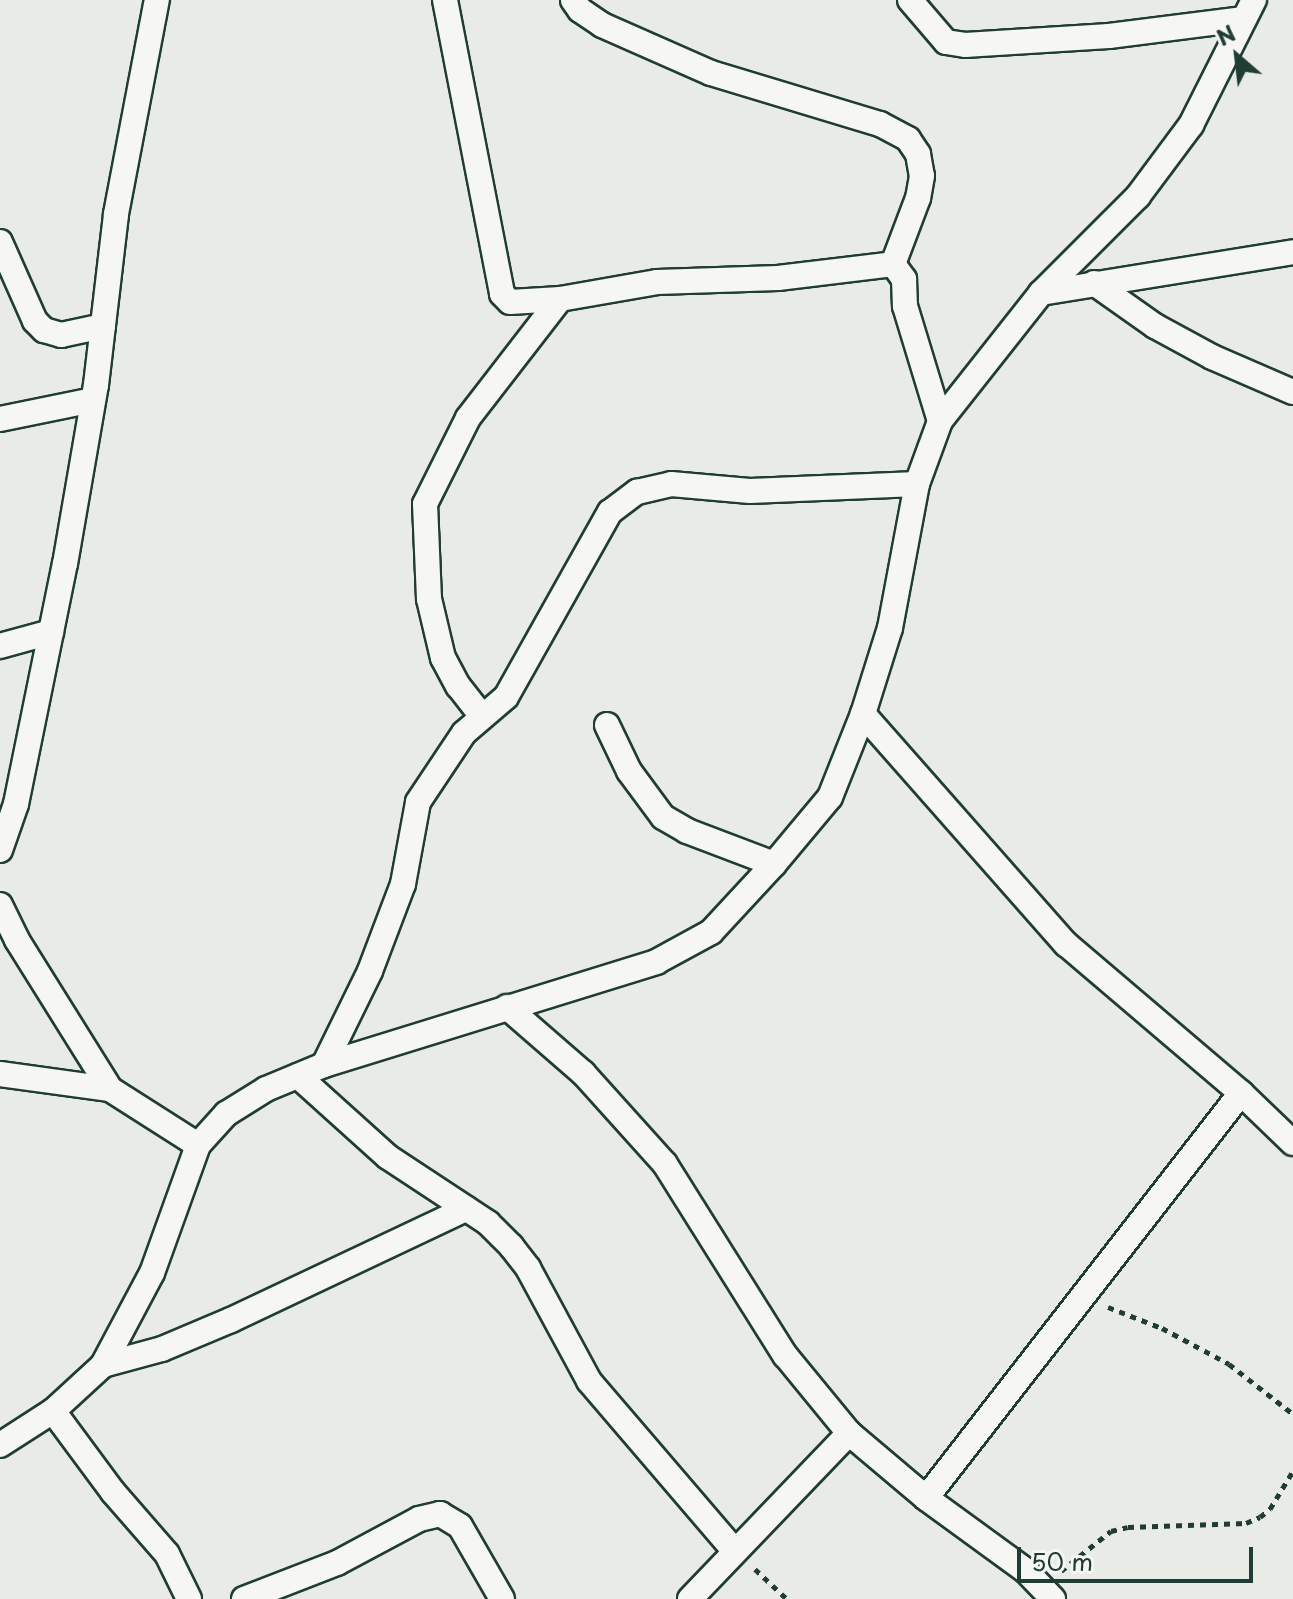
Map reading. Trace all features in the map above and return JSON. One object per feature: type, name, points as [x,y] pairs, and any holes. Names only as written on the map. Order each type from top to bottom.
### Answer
[{"type":"street","points":[[0,850],[16,804],[51,632],[93,400],[116,214],[157,0]]},
{"type":"street","points":[[445,0],[502,294],[510,302],[560,299],[657,282],[778,278],[893,264]]},
{"type":"street","points":[[573,0],[580,10],[602,25],[711,73],[880,124],[908,139],[918,154],[922,176],[918,198],[893,264]]},
{"type":"street","points":[[910,0],[946,42],[965,45],[1109,36],[1249,10]]},
{"type":"street","points":[[0,1445],[53,1411],[103,1365],[152,1273],[198,1145],[226,1114],[266,1089],[324,1065],[670,954],[711,932],[774,864],[830,797],[863,714],[890,628],[917,484],[940,421],[1041,293],[1138,196],[1191,125],[1249,10]]},
{"type":"street","points":[[0,242],[35,321],[44,330],[61,335],[103,326]]},
{"type":"street","points":[[1041,293],[1201,270],[1293,252]]},
{"type":"street","points":[[893,264],[904,279],[905,306],[940,421]]},
{"type":"street","points":[[1094,283],[1155,326],[1212,357],[1293,392]]},
{"type":"street","points":[[481,715],[458,686],[443,658],[429,599],[425,504],[468,418],[560,299]]},
{"type":"street","points":[[0,419],[93,400]]},
{"type":"street","points":[[324,1065],[370,971],[403,884],[418,802],[464,733],[481,715],[506,697],[610,512],[637,492],[671,484],[750,491],[917,484]]},
{"type":"street","points":[[0,646],[51,632]]},
{"type":"street","points":[[863,714],[1066,944],[1241,1093],[1293,1143]]},
{"type":"street","points":[[607,725],[629,771],[663,817],[687,831],[774,864]]},
{"type":"street","points":[[0,905],[17,940],[110,1089]]},
{"type":"street","points":[[507,1007],[583,1073],[665,1164],[785,1355],[849,1433],[926,1498],[1026,1571],[1048,1593]]},
{"type":"street","points":[[0,1074],[110,1089],[198,1145]]},
{"type":"street","points":[[298,1076],[388,1157],[466,1209],[511,1246],[528,1268],[589,1381],[734,1550]]},
{"type":"street","points":[[926,1498],[1241,1093]]},
{"type":"street","points":[[103,1365],[162,1349],[231,1320],[466,1209]]},
{"type":"street","points":[[53,1411],[113,1492],[167,1554],[189,1599]]},
{"type":"street","points":[[690,1599],[849,1433]]},
{"type":"street","points":[[244,1599],[337,1563],[419,1519],[440,1514],[460,1526],[502,1599]]},
{"type":"path","points":[[1084,1297],[1162,1328],[1229,1364],[1293,1414]]},
{"type":"path","points":[[1048,1593],[1111,1531],[1128,1527],[1246,1523],[1270,1509],[1293,1471]]},
{"type":"path","points":[[734,1550],[787,1599]]}]
